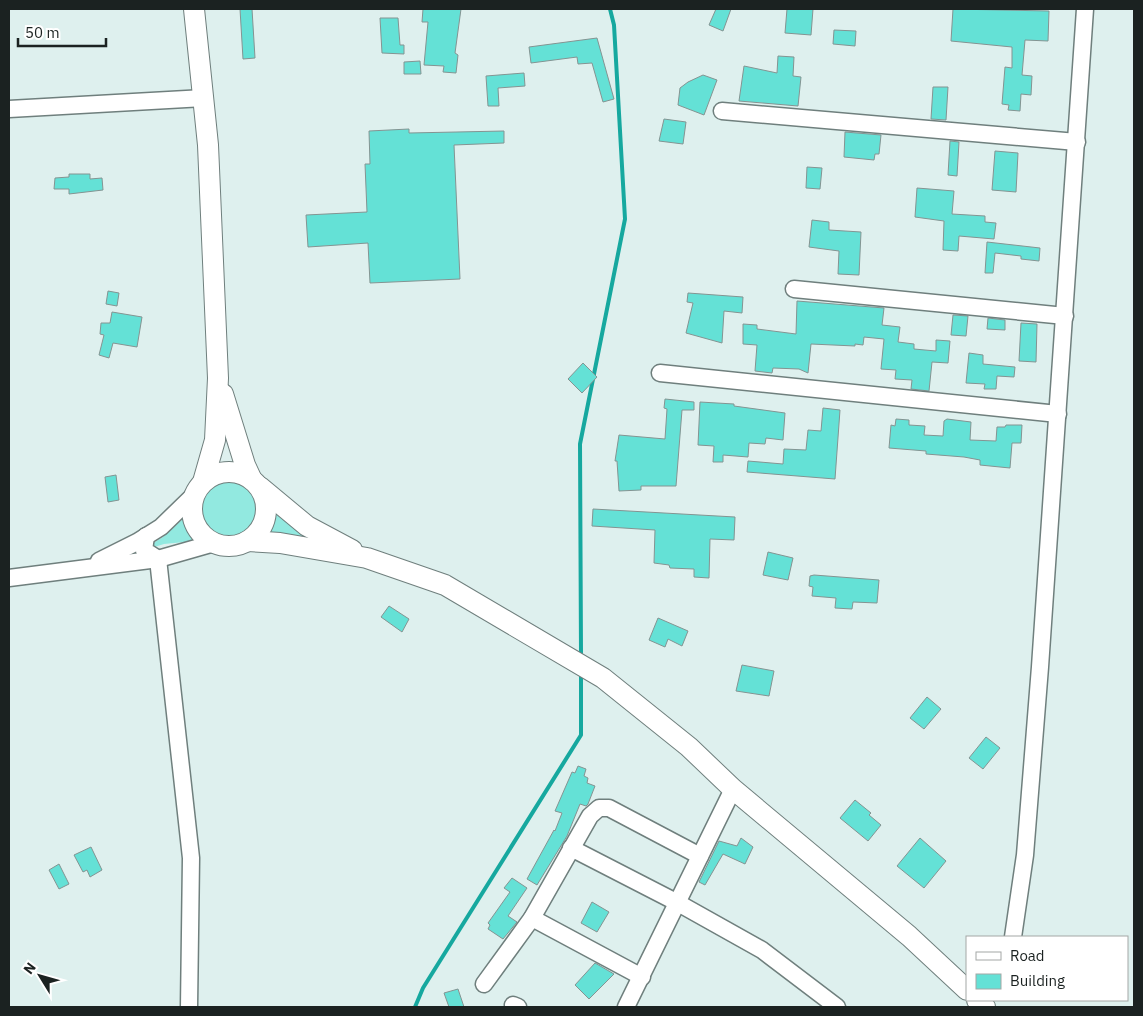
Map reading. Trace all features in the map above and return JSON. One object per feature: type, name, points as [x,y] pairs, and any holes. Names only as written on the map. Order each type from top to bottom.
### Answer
[{"type":"main road","points":[[194,9],[204,98],[218,378],[215,440],[200,488],[192,504],[193,516],[197,527],[204,536],[214,543],[225,546],[237,545],[248,541],[264,523],[267,510],[265,498],[255,482],[232,426],[218,378]]},
{"type":"main road","points":[[200,488],[214,475],[226,471],[239,472],[255,482],[307,526],[367,558]]},
{"type":"main road","points":[[248,541],[280,543],[367,558],[446,585],[603,678],[689,747],[733,789],[909,936],[966,989]]},
{"type":"street","points":[[1012,936],[1025,855],[1065,316],[1085,9]]},
{"type":"street","points":[[9,109],[204,98]]},
{"type":"street","points":[[722,111],[1077,142]]},
{"type":"street","points":[[794,289],[1065,316]]},
{"type":"street","points":[[660,373],[1058,414]]},
{"type":"street","points":[[90,566],[161,526],[200,488]]},
{"type":"street","points":[[146,536],[144,550],[147,554],[158,558]]},
{"type":"street","points":[[9,578],[158,558],[214,543]]},
{"type":"street","points":[[158,558],[191,858],[189,1007]]},
{"type":"street","points":[[626,1007],[733,789]]},
{"type":"street","points":[[484,984],[532,918],[590,816],[599,808],[609,808],[700,856]]},
{"type":"street","points":[[571,848],[678,903],[762,950],[837,1007]]},
{"type":"street","points":[[532,918],[642,977]]},
{"type":"shaded area","points":[[229,477],[241,480],[251,486],[257,496],[260,508],[257,520],[251,530],[241,536],[229,539],[217,536],[207,530],[201,520],[198,508],[201,496],[207,486],[217,480]]},
{"type":"shaded area","points":[[275,509],[307,538],[267,534]]},
{"type":"shaded area","points":[[184,518],[195,541],[164,544],[148,549],[147,547],[163,537]]},
{"type":"building","points":[[240,9],[252,9],[255,58],[243,59]]},
{"type":"building","points":[[423,9],[461,9],[455,53],[458,55],[456,73],[443,72],[444,66],[424,65],[428,22],[422,22]]},
{"type":"building","points":[[716,9],[731,9],[723,31],[709,25]]},
{"type":"building","points":[[787,9],[813,9],[811,35],[785,33]]},
{"type":"building","points":[[953,9],[1049,11],[1048,41],[1025,40],[1022,75],[1032,76],[1031,95],[1021,94],[1020,111],[1008,110],[1009,105],[1002,104],[1005,67],[1012,68],[1012,47],[951,41]]},
{"type":"building","points":[[380,18],[398,18],[400,45],[404,45],[404,54],[382,53]]},
{"type":"building","points":[[834,30],[856,31],[855,46],[833,44]]},
{"type":"building","points":[[597,38],[614,99],[603,102],[592,63],[578,64],[577,57],[531,63],[529,47]]},
{"type":"building","points":[[778,56],[794,57],[793,76],[801,77],[798,106],[739,101],[744,66],[777,73]]},
{"type":"building","points":[[420,61],[421,74],[404,74],[404,62]]},
{"type":"building","points":[[524,73],[525,86],[498,88],[499,106],[488,106],[486,76]]},
{"type":"building","points":[[703,75],[717,80],[704,115],[678,105],[680,88]]},
{"type":"building","points":[[933,87],[948,87],[946,120],[931,119]]},
{"type":"building","points":[[664,119],[686,122],[683,144],[659,141]]},
{"type":"building","points":[[409,129],[409,133],[504,131],[504,143],[454,145],[460,279],[370,283],[368,243],[308,247],[306,215],[367,212],[365,164],[370,164],[369,131]]},
{"type":"building","points":[[845,132],[881,135],[879,154],[875,154],[874,160],[844,157]]},
{"type":"building","points":[[950,141],[959,142],[957,176],[948,175]]},
{"type":"building","points":[[995,151],[1018,153],[1016,192],[992,190]]},
{"type":"building","points":[[807,167],[822,168],[820,189],[806,188]]},
{"type":"building","points":[[69,174],[90,174],[90,179],[102,178],[103,190],[69,194],[69,189],[54,189],[55,178],[69,177]]},
{"type":"building","points":[[917,188],[954,191],[952,214],[985,216],[985,222],[996,223],[994,239],[959,236],[958,251],[943,250],[944,221],[915,217]]},
{"type":"building","points":[[812,220],[829,222],[829,230],[861,232],[859,275],[838,274],[839,251],[809,247]]},
{"type":"building","points":[[987,242],[1040,248],[1039,261],[1021,259],[1021,256],[995,253],[993,273],[985,273]]},
{"type":"building","points":[[108,291],[119,293],[117,306],[106,304]]},
{"type":"building","points":[[688,293],[743,297],[742,313],[724,311],[722,343],[686,333],[693,303],[687,302]]},
{"type":"building","points":[[797,301],[884,308],[882,325],[900,327],[898,342],[914,344],[914,349],[936,351],[936,340],[950,341],[948,363],[932,362],[929,391],[911,389],[912,380],[895,379],[896,370],[881,369],[884,339],[864,337],[863,345],[811,344],[808,373],[799,369],[773,368],[772,373],[755,371],[757,345],[743,344],[743,324],[757,325],[757,329],[796,334]]},
{"type":"building","points":[[112,312],[142,317],[137,347],[113,343],[109,358],[99,355],[104,335],[100,334],[101,323],[110,323]]},
{"type":"building","points":[[953,315],[968,316],[966,336],[951,335]]},
{"type":"building","points":[[988,318],[1005,320],[1005,330],[987,329]]},
{"type":"building","points":[[1021,323],[1037,324],[1036,362],[1019,361]]},
{"type":"building","points":[[969,353],[983,355],[983,364],[1015,367],[1014,377],[997,376],[996,389],[984,389],[985,384],[966,383]]},
{"type":"building","points":[[583,363],[597,377],[582,393],[568,379]]},
{"type":"building","points":[[665,399],[694,402],[694,410],[682,410],[676,486],[641,486],[641,490],[619,491],[617,461],[615,461],[619,435],[665,439],[667,409],[664,408]]},
{"type":"building","points":[[700,402],[734,404],[734,406],[785,413],[783,440],[766,438],[765,444],[749,443],[748,457],[723,455],[723,462],[713,462],[714,446],[698,445]]},
{"type":"building","points":[[823,408],[840,410],[835,479],[747,472],[748,461],[783,464],[784,449],[806,450],[808,430],[821,431]]},
{"type":"building","points":[[896,419],[909,420],[909,425],[925,426],[924,435],[943,436],[944,421],[947,419],[971,422],[970,440],[996,441],[997,427],[1022,425],[1021,443],[1012,443],[1010,468],[980,465],[980,460],[964,457],[926,454],[926,451],[889,448],[891,425],[895,426]]},
{"type":"building","points":[[116,475],[119,500],[108,502],[105,477]]},
{"type":"building","points":[[593,509],[735,517],[734,540],[710,539],[709,578],[694,577],[694,569],[670,568],[669,565],[654,563],[655,530],[592,526]]},
{"type":"building","points":[[768,552],[793,558],[788,580],[763,575]]},
{"type":"building","points":[[810,576],[879,580],[877,603],[853,602],[852,609],[835,608],[836,598],[812,596],[813,587],[809,586]]},
{"type":"building","points":[[389,606],[409,619],[402,632],[381,617]]},
{"type":"building","points":[[658,618],[688,631],[682,646],[668,639],[665,647],[649,640]]},
{"type":"building","points":[[742,665],[774,671],[769,696],[736,691]]},
{"type":"building","points":[[927,697],[941,709],[924,729],[910,718]]},
{"type":"building","points":[[986,737],[1000,748],[983,769],[969,758]]},
{"type":"building","points":[[578,766],[586,769],[584,776],[588,778],[587,783],[595,786],[588,804],[586,806],[580,804],[567,836],[537,885],[527,879],[555,831],[562,813],[555,811],[572,772],[575,773]]},
{"type":"building","points":[[855,800],[871,813],[869,815],[881,825],[868,841],[840,818]]},
{"type":"building","points":[[741,838],[753,847],[745,864],[723,854],[705,885],[699,882],[719,841],[737,846]]},
{"type":"building","points":[[920,838],[946,861],[924,888],[897,866]]},
{"type":"building","points":[[91,847],[102,870],[90,877],[87,870],[83,872],[74,855]]},
{"type":"building","points":[[59,864],[69,884],[59,889],[49,870]]},
{"type":"building","points":[[512,878],[527,888],[508,916],[517,922],[503,939],[488,929],[490,925],[488,923],[510,892],[504,888]]},
{"type":"building","points":[[592,902],[609,912],[597,932],[581,923]]},
{"type":"building","points":[[595,963],[614,974],[589,999],[575,985]]},
{"type":"building","points":[[458,989],[464,1007],[449,1007],[444,993]]},
{"type":"waterway","points":[[581,653],[580,444],[625,219],[614,25],[610,9]]},
{"type":"waterway","points":[[415,1007],[423,988],[581,735],[581,676]]}]
